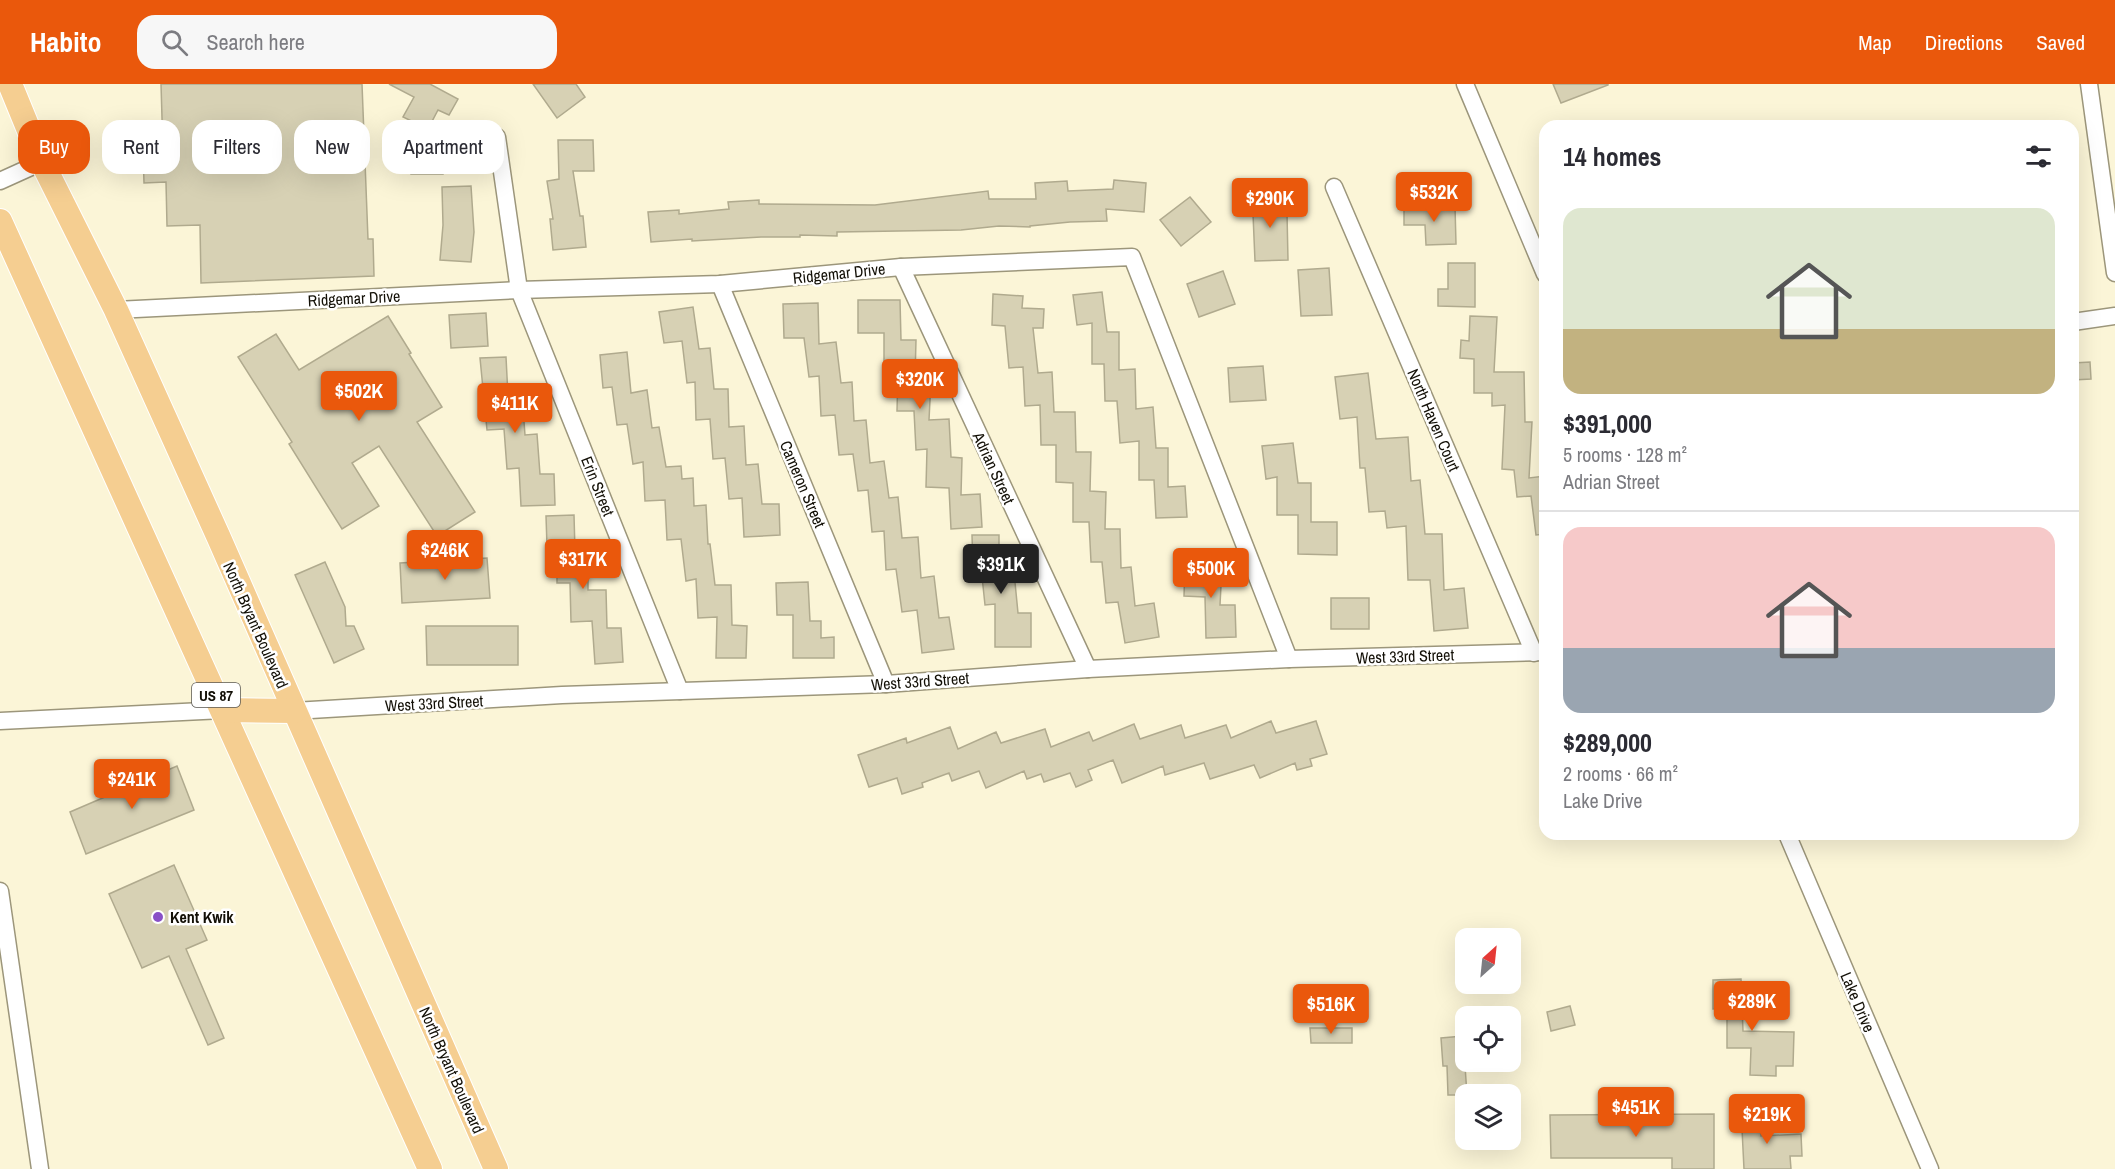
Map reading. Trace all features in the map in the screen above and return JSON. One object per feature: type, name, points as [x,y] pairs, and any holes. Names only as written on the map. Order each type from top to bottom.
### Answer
[{"type":"highway","name":"North Bryant Boulevard","points":[[10,84],[25,120]]},
{"type":"highway","name":"North Bryant Boulevard","points":[[48,174],[116,310],[496,1169]]},
{"type":"highway","name":"US 87","points":[[0,221],[430,1169]]},
{"type":"highway","points":[[223,710],[294,711]]},
{"type":"street","points":[[1465,84],[1539,260]]},
{"type":"street","points":[[2089,84],[2115,273]]},
{"type":"street","points":[[0,181],[18,173]]},
{"type":"street","name":"Erin Street","points":[[502,174],[519,290],[680,691]]},
{"type":"street","name":"North Haven Court","points":[[1334,187],[1539,650]]},
{"type":"street","name":"Ridgemar Drive","points":[[116,310],[519,290],[720,284],[901,267],[1132,257],[1289,659]]},
{"type":"street","name":"Adrian Street","points":[[901,267],[1088,669]]},
{"type":"street","name":"Cameron Street","points":[[720,284],[886,684]]},
{"type":"street","points":[[2079,321],[2115,315]]},
{"type":"street","name":"West 33rd Street","points":[[294,711],[562,695],[886,684],[1088,669],[1289,659],[1539,652]]},
{"type":"street","points":[[0,721],[223,710]]},
{"type":"street","name":"Lake Drive","points":[[1789,840],[1930,1169]]},
{"type":"street","points":[[0,891],[40,1169]]},
{"type":"building","points":[[161,84],[362,84],[363,120],[294,120],[294,174],[365,174],[368,239],[373,239],[374,276],[201,283],[200,225],[167,226],[166,182],[144,183],[144,174],[180,174],[180,120],[162,120]]},
{"type":"building","points":[[389,84],[430,84],[458,99],[449,115],[438,110],[433,120],[409,120],[403,117],[414,97]]},
{"type":"building","points":[[533,84],[576,84],[585,97],[557,118]]},
{"type":"building","points":[[1553,84],[1608,84],[1608,85],[1561,103]]},
{"type":"building","points":[[558,140],[593,140],[594,171],[573,171],[580,216],[583,216],[586,247],[553,250],[550,219],[553,219],[547,181],[559,179]]},
{"type":"building","points":[[1114,180],[1146,183],[1144,212],[1106,209],[1107,221],[1070,222],[1030,227],[999,226],[961,230],[837,232],[837,236],[800,235],[800,237],[651,242],[648,212],[679,210],[679,214],[729,209],[728,202],[759,200],[759,204],[875,205],[988,191],[989,199],[1036,199],[1035,183],[1067,181],[1068,191],[1113,189]]},
{"type":"building","points":[[471,186],[474,232],[471,262],[440,260],[443,225],[442,187]]},
{"type":"building","points":[[1278,189],[1280,214],[1287,213],[1288,260],[1255,261],[1253,214],[1259,214],[1258,190]]},
{"type":"building","points":[[1190,197],[1211,222],[1181,246],[1160,220]]},
{"type":"building","points":[[1455,206],[1456,244],[1426,245],[1425,225],[1404,225],[1404,208]]},
{"type":"building","points":[[1448,263],[1475,263],[1475,307],[1438,306],[1438,289],[1448,289]]},
{"type":"building","points":[[1329,268],[1332,315],[1301,316],[1298,270]]},
{"type":"building","points":[[1223,271],[1235,304],[1199,317],[1187,284]]},
{"type":"building","points":[[1102,292],[1107,332],[1119,332],[1119,370],[1135,369],[1136,409],[1153,407],[1156,448],[1168,448],[1168,487],[1185,486],[1187,517],[1156,518],[1154,480],[1139,480],[1139,441],[1120,443],[1117,401],[1105,401],[1104,364],[1092,364],[1092,323],[1077,325],[1073,295]]},
{"type":"building","points":[[993,294],[1023,296],[1022,308],[1044,309],[1043,328],[1033,328],[1038,373],[1052,372],[1054,412],[1075,412],[1076,452],[1091,452],[1090,491],[1106,492],[1105,529],[1120,529],[1121,568],[1131,567],[1135,606],[1154,603],[1159,637],[1125,643],[1118,602],[1106,603],[1102,562],[1091,562],[1089,522],[1073,522],[1073,483],[1056,482],[1056,445],[1041,445],[1040,405],[1025,406],[1023,367],[1009,368],[1005,326],[992,325]]},
{"type":"building","points":[[858,300],[900,300],[901,340],[916,340],[915,379],[931,380],[929,420],[949,419],[951,457],[962,458],[961,495],[980,494],[982,527],[951,529],[949,488],[926,487],[927,449],[916,450],[914,411],[897,411],[898,372],[884,372],[884,333],[858,333]]},
{"type":"building","points":[[818,303],[819,344],[836,342],[841,383],[852,382],[854,421],[866,420],[870,463],[884,461],[889,498],[898,497],[902,538],[918,537],[921,578],[934,576],[939,618],[949,617],[954,649],[922,653],[917,610],[902,612],[896,569],[886,570],[884,531],[872,532],[868,490],[858,491],[853,454],[839,455],[835,415],[821,416],[819,376],[809,377],[804,338],[784,338],[783,304]]},
{"type":"building","points":[[693,307],[699,349],[710,348],[714,389],[728,389],[729,427],[744,426],[746,465],[758,464],[762,504],[779,504],[780,535],[744,537],[742,498],[729,499],[725,458],[713,459],[710,419],[696,420],[695,382],[687,383],[682,341],[664,343],[659,312]]},
{"type":"building","points":[[486,313],[488,346],[451,348],[449,315]]},
{"type":"building","points":[[388,316],[442,407],[417,422],[475,512],[437,536],[379,446],[352,463],[379,506],[342,529],[289,444],[292,442],[238,357],[276,334],[299,370]]},
{"type":"building","points":[[1470,316],[1497,317],[1494,372],[1524,372],[1525,422],[1532,422],[1529,478],[1539,477],[1539,535],[1536,535],[1531,496],[1517,497],[1514,470],[1502,469],[1505,405],[1492,406],[1492,393],[1474,393],[1474,359],[1460,358],[1461,340],[1469,341]]},
{"type":"building","points":[[627,352],[631,393],[647,390],[652,428],[659,427],[666,467],[681,466],[682,479],[693,478],[694,506],[706,505],[708,544],[710,544],[715,585],[731,585],[732,625],[747,626],[746,658],[716,658],[717,617],[698,618],[696,579],[686,581],[681,539],[667,540],[665,500],[645,501],[643,462],[633,464],[627,424],[617,425],[612,387],[603,388],[600,355]]},
{"type":"building","points":[[506,357],[508,396],[522,395],[525,435],[537,434],[540,474],[554,474],[555,505],[521,506],[519,468],[507,469],[504,429],[487,430],[480,358]]},
{"type":"building","points":[[2090,362],[2091,379],[2079,380],[2079,363]]},
{"type":"building","points":[[1263,366],[1266,400],[1230,402],[1228,368]]},
{"type":"building","points":[[1368,373],[1376,439],[1408,437],[1411,481],[1420,480],[1425,534],[1442,534],[1444,590],[1464,588],[1468,628],[1434,631],[1430,580],[1408,580],[1406,526],[1387,528],[1385,511],[1369,512],[1365,468],[1360,468],[1357,417],[1340,419],[1335,377]]},
{"type":"building","points":[[1293,443],[1298,483],[1311,483],[1311,522],[1337,522],[1337,555],[1298,554],[1298,515],[1277,515],[1277,477],[1266,479],[1262,446]]},
{"type":"building","points":[[574,515],[575,551],[588,551],[588,590],[606,590],[607,628],[621,628],[623,662],[595,664],[592,621],[571,622],[570,583],[557,583],[557,546],[547,546],[546,516]]},
{"type":"building","points":[[972,535],[999,535],[999,573],[1014,572],[1018,613],[1031,613],[1031,647],[995,647],[995,604],[985,605],[981,567],[973,567]]},
{"type":"building","points":[[487,558],[490,598],[402,603],[400,563]]},
{"type":"building","points":[[325,562],[345,607],[346,626],[354,626],[364,649],[334,663],[295,575]]},
{"type":"building","points":[[1185,564],[1222,566],[1220,605],[1235,605],[1236,637],[1206,638],[1205,597],[1184,596]]},
{"type":"building","points":[[808,582],[810,621],[821,621],[821,638],[834,637],[834,658],[793,658],[793,615],[777,615],[776,583]]},
{"type":"building","points":[[1331,598],[1369,598],[1369,629],[1331,629]]},
{"type":"building","points":[[426,626],[518,626],[518,665],[427,665]]},
{"type":"building","points":[[1271,721],[1276,733],[1316,721],[1327,754],[1310,759],[1312,766],[1297,770],[1295,763],[1260,778],[1254,765],[1210,779],[1204,763],[1165,775],[1163,766],[1122,783],[1113,760],[1088,770],[1092,780],[1076,787],[1070,773],[1044,782],[1041,774],[1027,779],[1024,771],[986,788],[979,771],[952,781],[949,773],[922,783],[923,787],[902,794],[897,778],[869,787],[858,755],[906,738],[907,743],[950,727],[958,749],[996,732],[1001,743],[1045,729],[1051,747],[1089,732],[1093,741],[1134,724],[1140,739],[1181,725],[1185,738],[1226,725],[1231,738]]},
{"type":"building","points":[[177,766],[194,810],[86,854],[70,812]]},
{"type":"building","name":"Kent Kwik","points":[[174,865],[207,940],[186,949],[224,1038],[208,1045],[169,956],[142,968],[109,894]]},
{"type":"building","points":[[1741,979],[1743,1031],[1794,1032],[1793,1066],[1776,1066],[1776,1076],[1750,1075],[1751,1048],[1727,1048],[1727,1008],[1713,1009],[1713,980]]},
{"type":"building","points":[[1570,1006],[1575,1025],[1551,1031],[1547,1012]]},
{"type":"building","points":[[1310,1028],[1352,1028],[1352,1043],[1311,1043]]},
{"type":"building","points":[[1455,1037],[1455,1072],[1465,1072],[1466,1084],[1455,1084],[1455,1095],[1448,1095],[1447,1066],[1443,1066],[1441,1038]]},
{"type":"building","points":[[1741,1109],[1760,1109],[1761,1136],[1801,1134],[1802,1156],[1790,1156],[1791,1169],[1744,1169]]},
{"type":"building","points":[[1714,1114],[1714,1169],[1672,1169],[1672,1158],[1551,1158],[1550,1115]]},
{"type":"place","name":"Kent Kwik","points":[[158,917]]}]
